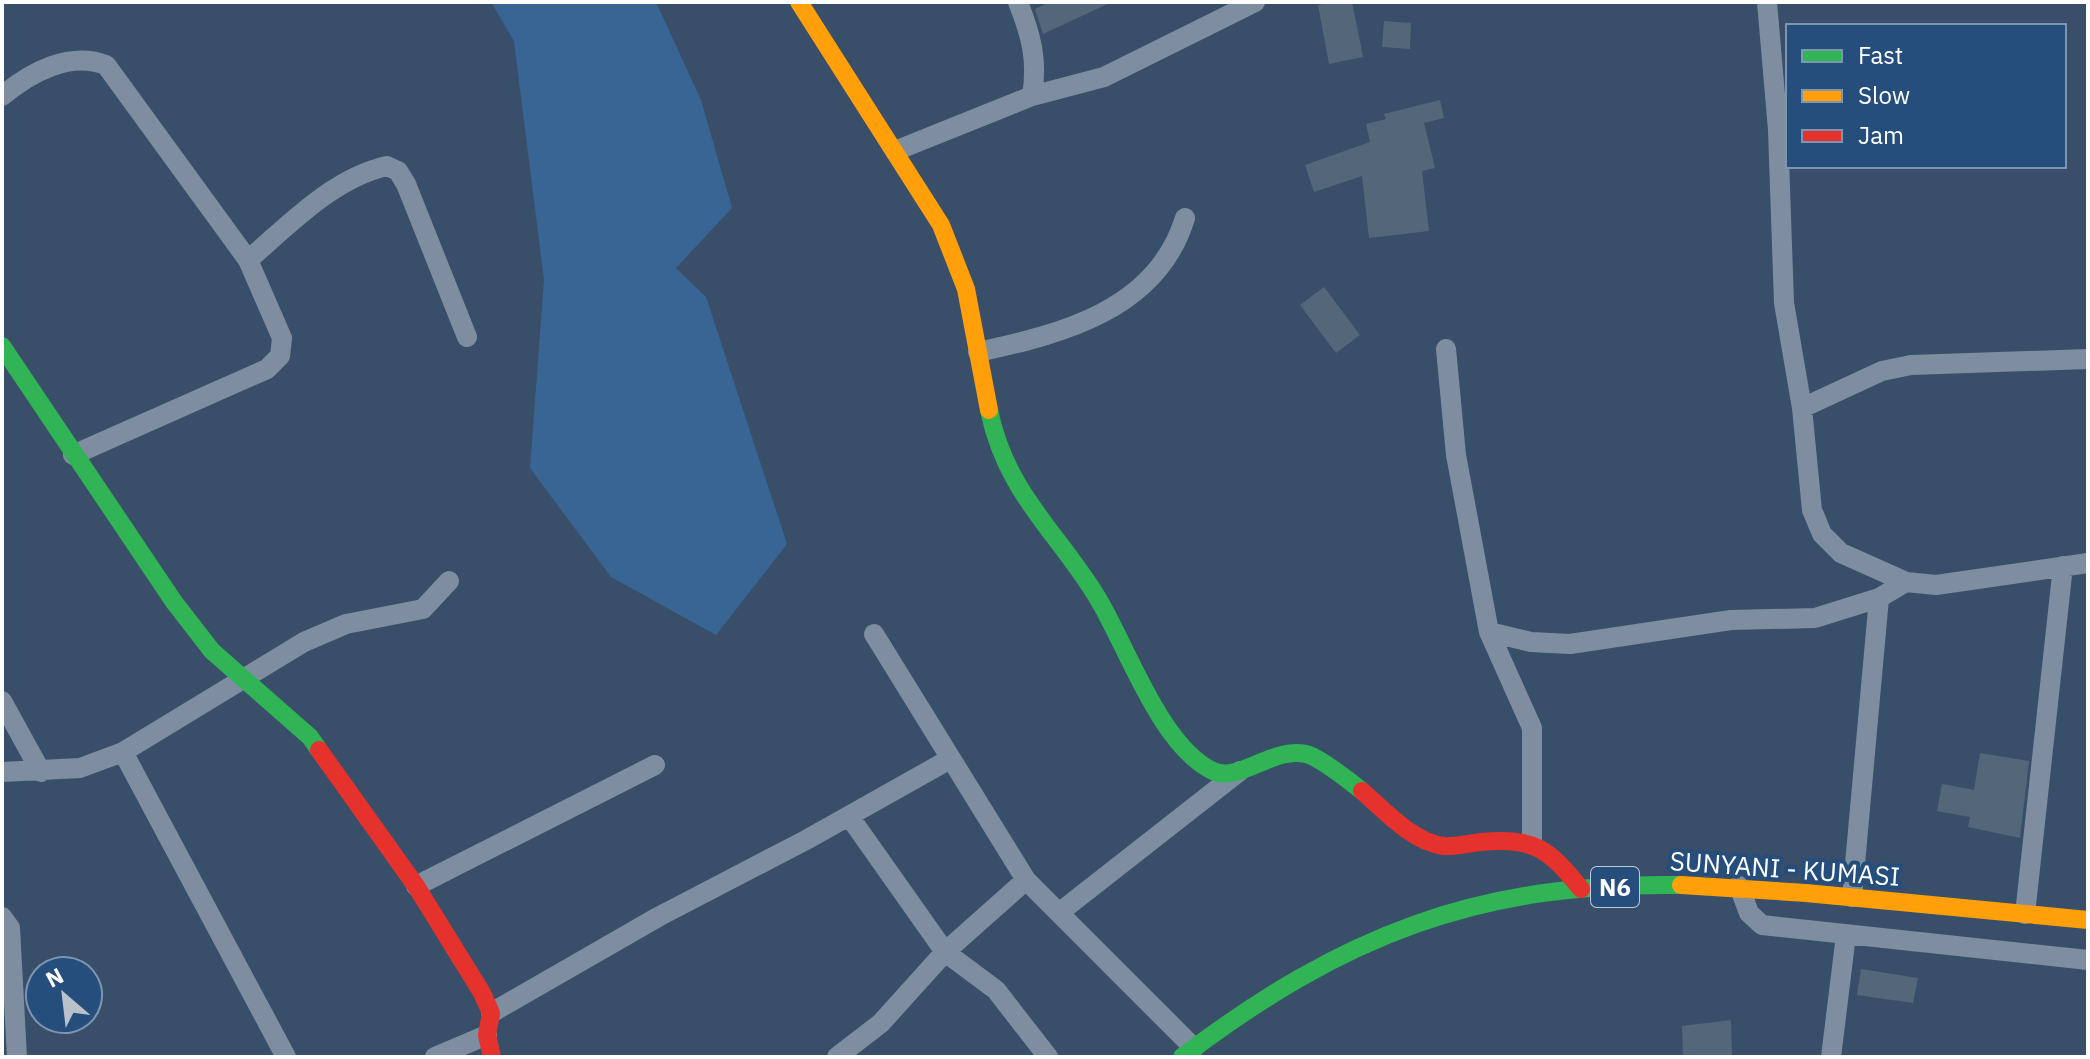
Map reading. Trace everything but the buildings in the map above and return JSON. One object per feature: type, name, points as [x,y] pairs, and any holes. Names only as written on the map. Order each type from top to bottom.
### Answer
[{"type":"street","points":[[799,2],[941,225],[966,289],[996,444],[1027,504],[1096,595],[1169,729],[1200,763],[1217,773],[1240,771]]},
{"type":"street","points":[[1018,2],[1033,40],[1036,71],[1032,96]]},
{"type":"street","points":[[895,151],[1032,96],[1104,77],[1255,2]]},
{"type":"street","points":[[1767,2],[1778,130],[1784,303],[1802,408],[1812,510],[1822,534],[1841,553],[1906,582],[1936,585],[2088,563]]},
{"type":"street","points":[[2,96],[14,86],[69,60],[88,58],[106,65],[248,260],[282,338],[280,356],[267,369],[73,455]]},
{"type":"street","points":[[248,260],[310,206],[353,178],[387,166],[398,171],[406,184],[467,337]]},
{"type":"street","points":[[978,352],[1033,340],[1109,310],[1136,292],[1177,246],[1185,218]]},
{"type":"street","points":[[2,346],[9,371],[73,455],[174,602],[212,651],[241,680],[310,737],[416,886],[482,993],[491,1013],[487,1035],[492,1057]]},
{"type":"street","points":[[1446,349],[1456,455],[1489,632],[1532,728],[1532,843]]},
{"type":"street","points":[[1802,408],[1882,371],[1911,365],[2088,359]]},
{"type":"street","points":[[2025,914],[2063,566]]},
{"type":"street","points":[[2,772],[80,768],[123,752],[304,642],[346,624],[423,609],[449,581]]},
{"type":"street","points":[[1489,632],[1531,642],[1570,644],[1731,620],[1815,618],[1879,598],[1906,582]]},
{"type":"street","points":[[1852,897],[1879,598]]},
{"type":"street","points":[[874,634],[1026,880],[1060,912],[1188,1052]]},
{"type":"street","points":[[2,701],[41,772]]},
{"type":"street","points":[[123,752],[286,1057]]},
{"type":"street","points":[[1060,912],[1240,771],[1273,755],[1307,754],[1357,787],[1410,832],[1443,846],[1511,839],[1532,843],[1557,859],[1581,889]]},
{"type":"street","points":[[491,1013],[658,917],[950,759]]},
{"type":"street","points":[[416,886],[655,765]]},
{"type":"street","points":[[849,816],[945,952],[996,990],[1048,1057]]},
{"type":"street","points":[[837,1057],[881,1023],[945,952],[1026,880]]},
{"type":"street","points":[[1739,886],[1749,913],[1762,925],[2088,960]]},
{"type":"street","name":"SUNYANI - KUMASI","points":[[1188,1052],[1241,1011],[1331,959],[1430,918],[1520,896],[1581,889],[1739,886],[2088,920]]},
{"type":"street","points":[[2,917],[10,928],[17,1057]]},
{"type":"street","points":[[1831,1057],[1846,935]]},
{"type":"street","points":[[435,1057],[487,1035]]},
{"type":"shaded area","points":[[491,2],[656,2],[701,100],[732,208],[676,268],[706,297],[787,544],[716,635],[611,577],[530,468],[544,280],[514,41]]},
{"type":"traffic: fast","points":[[2,346],[174,602],[212,651],[310,737],[319,750]]},
{"type":"traffic: fast","points":[[989,410],[1007,465],[1020,488],[1097,597],[1161,718],[1194,758],[1213,771],[1223,773],[1245,769],[1282,755],[1306,754],[1362,791]]},
{"type":"traffic: fast","points":[[1182,1057],[1241,1014],[1299,978],[1357,948],[1416,924],[1476,906],[1540,893],[1681,885]]},
{"type":"traffic: slow","points":[[799,2],[941,225],[966,289],[989,410]]},
{"type":"traffic: slow","points":[[1681,885],[1806,893],[2088,920]]},
{"type":"traffic: jam","points":[[319,750],[416,886],[482,993],[491,1013],[487,1035],[492,1057]]},
{"type":"traffic: jam","points":[[1362,791],[1399,824],[1432,843],[1448,846],[1499,841],[1527,844],[1539,849],[1559,864],[1581,889]]}]
